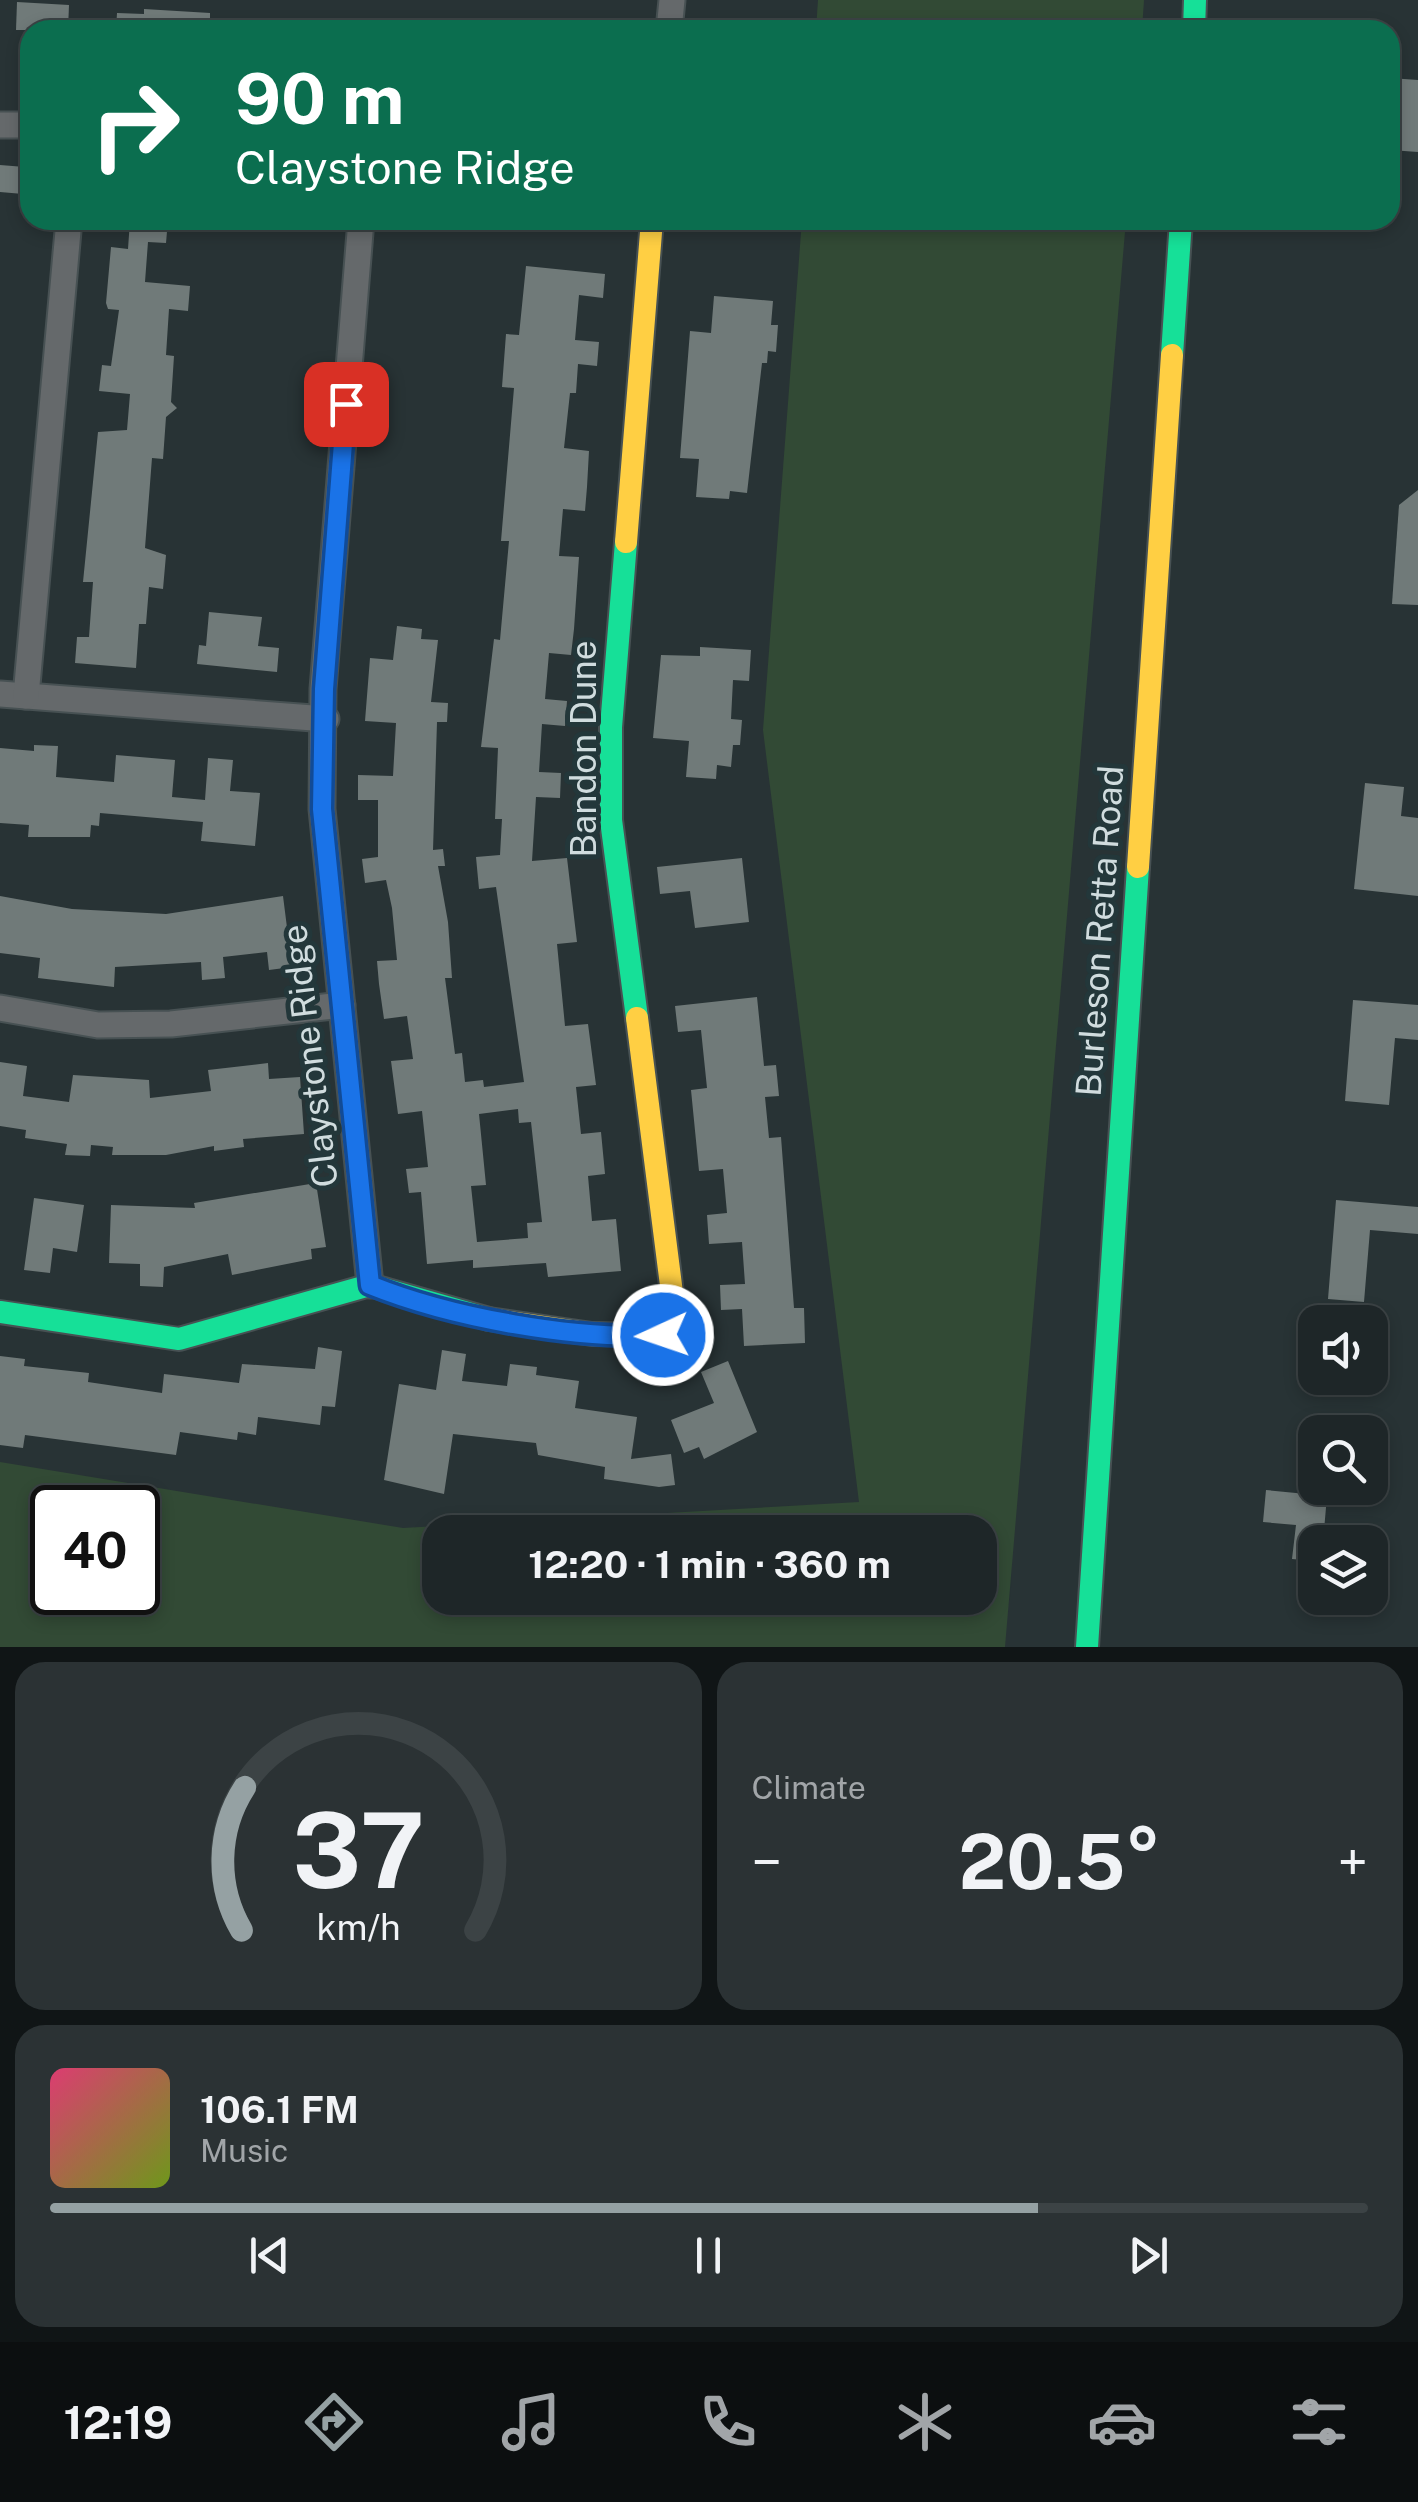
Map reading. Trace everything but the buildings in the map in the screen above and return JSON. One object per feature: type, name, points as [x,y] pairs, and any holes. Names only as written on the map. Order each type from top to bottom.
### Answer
[{"type":"street","points":[[68,230],[13,695],[326,719]]},
{"type":"street","name":"Claystone Ridge","points":[[360,230],[324,689],[322,809],[370,1285]]},
{"type":"street","name":"Bandon Dune","points":[[370,1285],[422,1306],[615,1338],[663,1335],[673,1301],[610,820],[611,726],[651,230]]},
{"type":"street","name":"Burleson Retta Road","points":[[1087,1647],[1180,230]]},
{"type":"street","points":[[0,1008],[98,1026],[171,1024],[342,1005]]},
{"type":"street","points":[[0,1312],[179,1338],[306,1307],[370,1285]]},
{"type":"green space","points":[[818,0],[1144,0],[1143,20],[817,20]]},
{"type":"green space","points":[[801,230],[1125,230],[1005,1647],[0,1647],[0,1462],[140,1485],[30,1485],[30,1615],[160,1615],[160,1488],[403,1528],[422,1527],[422,1615],[997,1615],[997,1515],[631,1515],[859,1502],[763,730]]},
{"type":"traffic: fast","points":[[1194,20],[1195,0]]},
{"type":"traffic: fast","points":[[1172,355],[1180,230]]},
{"type":"traffic: fast","points":[[626,542],[611,727],[611,820],[637,1018]]},
{"type":"traffic: fast","points":[[1087,1647],[1138,867]]},
{"type":"traffic: fast","points":[[0,1312],[179,1339],[370,1285],[489,1319]]},
{"type":"traffic: slow","points":[[626,542],[651,230]]},
{"type":"traffic: slow","points":[[1138,867],[1172,355]]},
{"type":"traffic: slow","points":[[489,1319],[592,1334],[663,1335],[673,1301],[637,1018]]},
{"type":"route","points":[[346,404],[324,689],[322,809],[327,895],[370,1285],[422,1306],[615,1338],[663,1335]]}]
